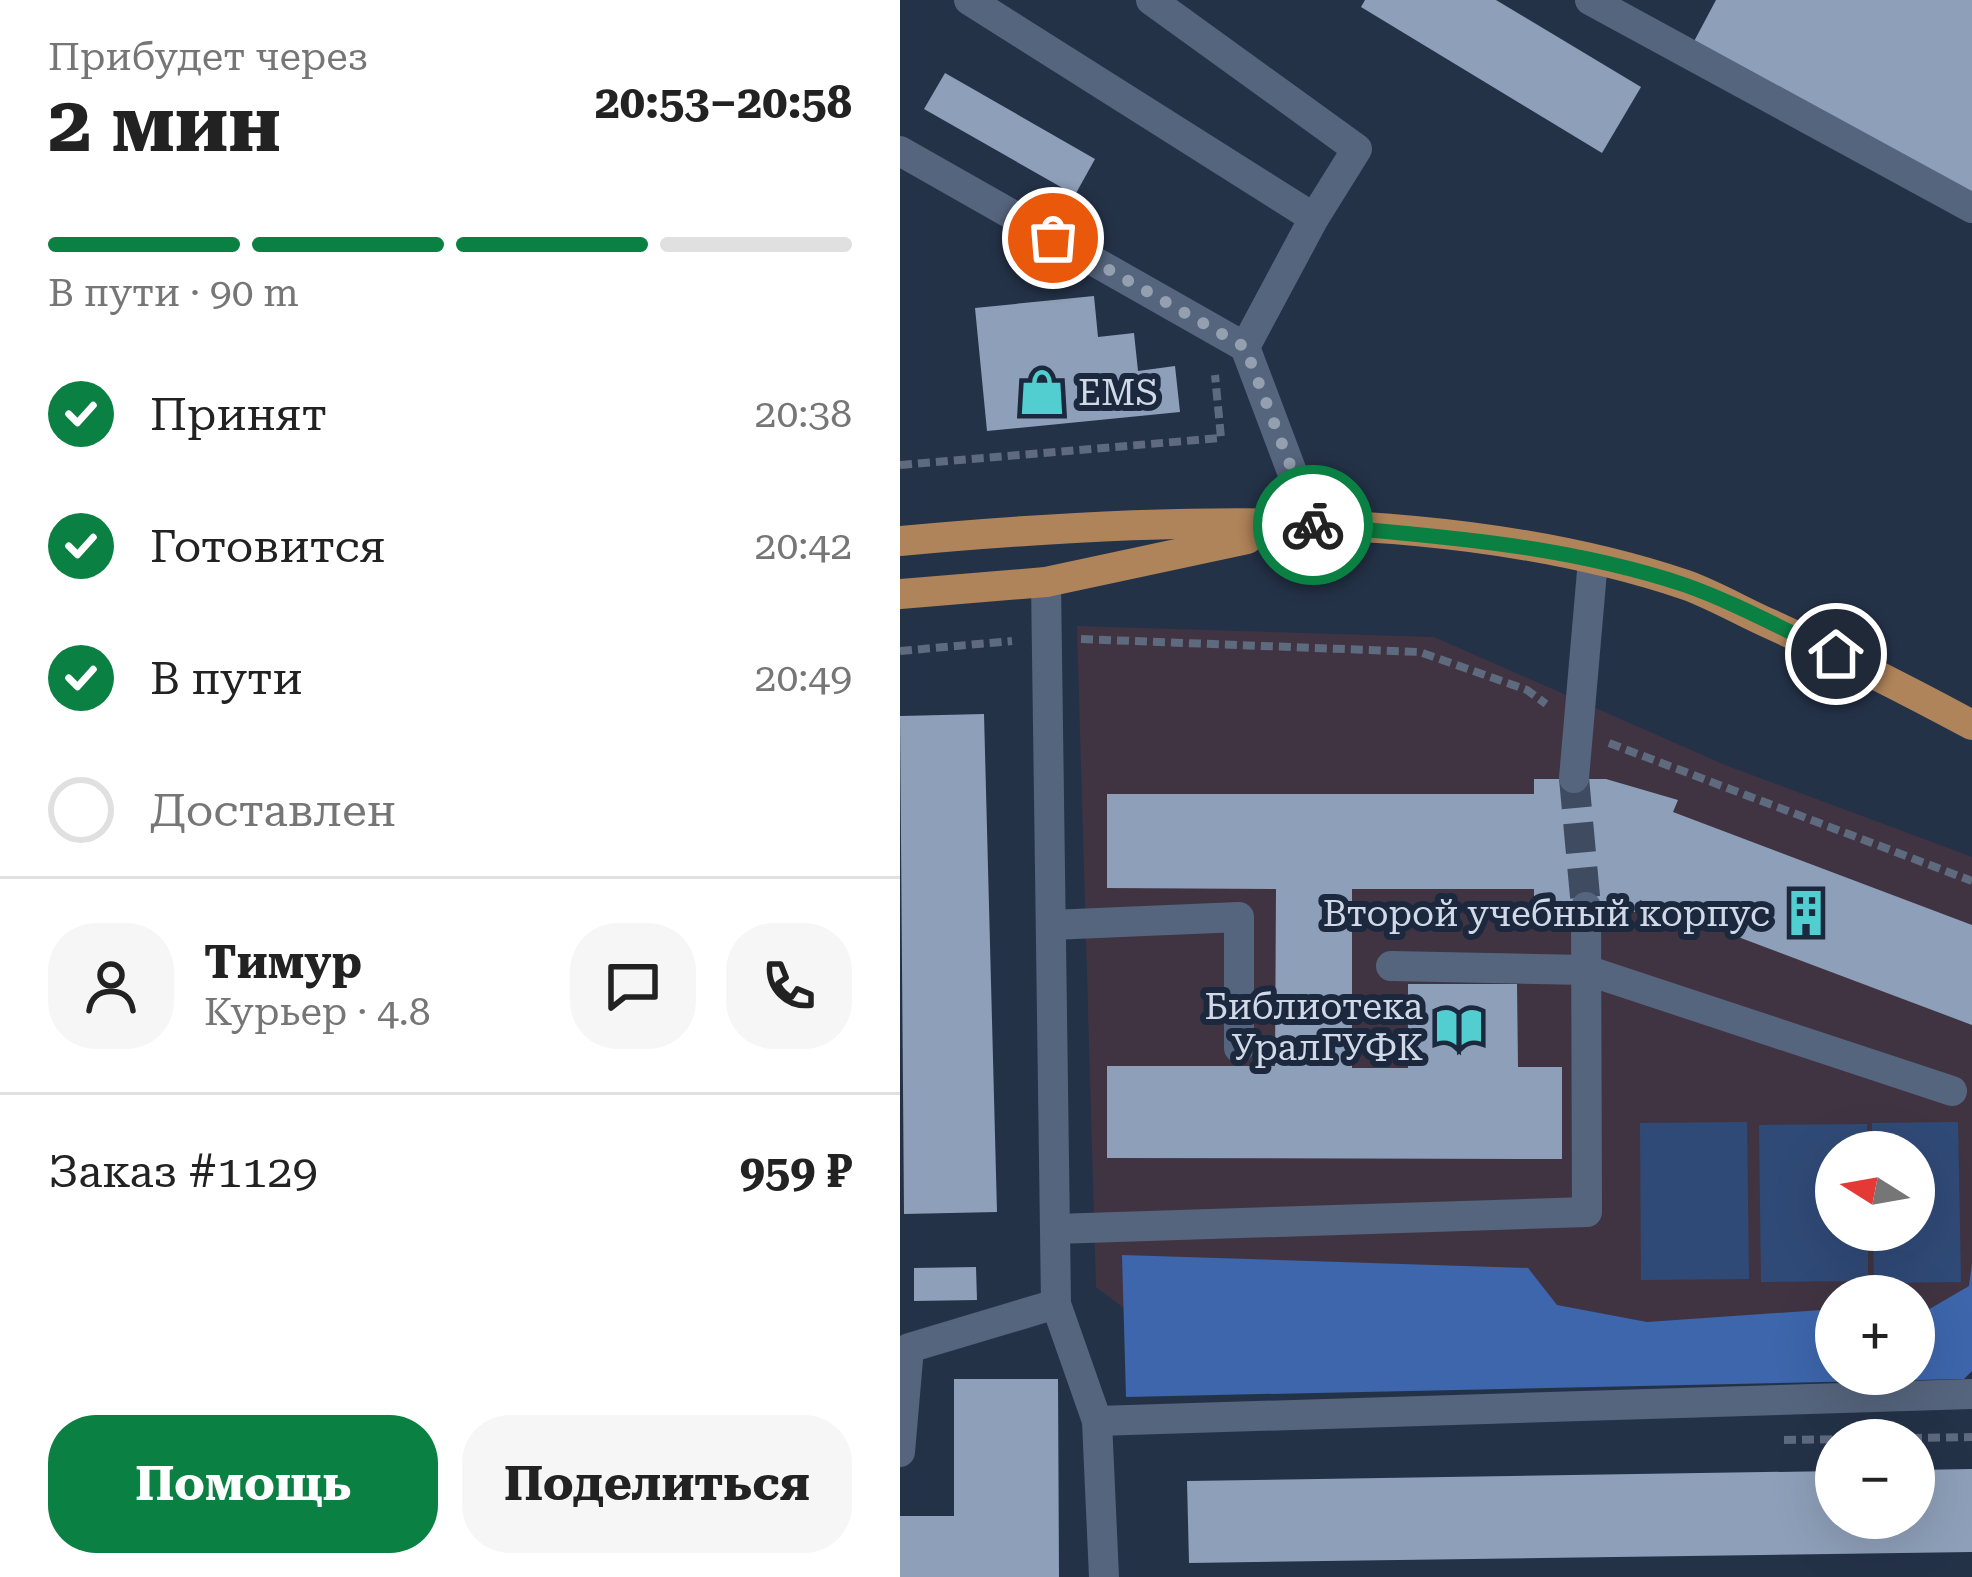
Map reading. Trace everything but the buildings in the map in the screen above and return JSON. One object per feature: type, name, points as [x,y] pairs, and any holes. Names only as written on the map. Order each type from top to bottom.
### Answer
[{"type":"main road","points":[[900,594],[1046,582],[1312,525]]},
{"type":"main road","points":[[900,541],[1044,528],[1312,525],[1474,538],[1593,560],[1688,586],[1872,671],[1972,725]]},
{"type":"street","points":[[969,0],[1314,218]]},
{"type":"street","points":[[1151,0],[1357,149],[1245,347]]},
{"type":"street","points":[[1590,0],[1972,208]]},
{"type":"street","points":[[900,151],[1245,347],[1312,525]]},
{"type":"street","points":[[1574,778],[1593,560]]},
{"type":"street","points":[[1046,582],[1056,1304],[1096,1420],[1104,1577]]},
{"type":"street","points":[[1055,1229],[1586,1212],[1586,907]]},
{"type":"street","points":[[1051,925],[1239,917],[1239,1048]]},
{"type":"street","points":[[1391,966],[1586,970],[1952,1091]]},
{"type":"street","points":[[900,1452],[909,1348],[1056,1304]]},
{"type":"street","points":[[1096,1420],[1972,1394]]},
{"type":"path","points":[[900,465],[1221,438],[1214,365]]},
{"type":"path","points":[[900,651],[1047,638],[1420,652],[1527,690],[1580,732],[1972,881]]},
{"type":"shaded area","points":[[1077,626],[1434,637],[1725,765],[1972,857],[1972,1301],[1935,1321],[1935,1275],[1815,1275],[1815,1362],[1210,1373],[1096,1287]]},
{"type":"shaded area","points":[[1747,1122],[1749,1279],[1641,1280],[1640,1123]]},
{"type":"shaded area","points":[[1958,1122],[1961,1282],[1935,1282],[1935,1275],[1874,1275],[1873,1251],[1935,1251],[1935,1131],[1872,1131],[1872,1123]]},
{"type":"shaded area","points":[[1867,1124],[1867,1131],[1815,1131],[1815,1251],[1868,1251],[1868,1275],[1761,1282],[1759,1125]]},
{"type":"shaded area","points":[[1122,1255],[1528,1268],[1557,1305],[1647,1322],[1815,1310],[1815,1382],[1126,1397]]},
{"type":"shaded area","points":[[1972,1263],[1972,1371],[1964,1379],[1935,1380],[1935,1306],[1969,1286]]},
{"type":"tunnel","points":[[1574,778],[1586,907]]},
{"type":"way so far","points":[[1053,238],[1245,347],[1313,525]]},
{"type":"place","name":"EMS","points":[[1042,392]]},
{"type":"place","name":"Второй учебный корпус","points":[[1806,913]]},
{"type":"place","name":"Библиотека УралГУФК","points":[[1459,1027]]},
{"type":"route","points":[[1313,525],[1474,538],[1593,560],[1688,586],[1836,654]]}]
